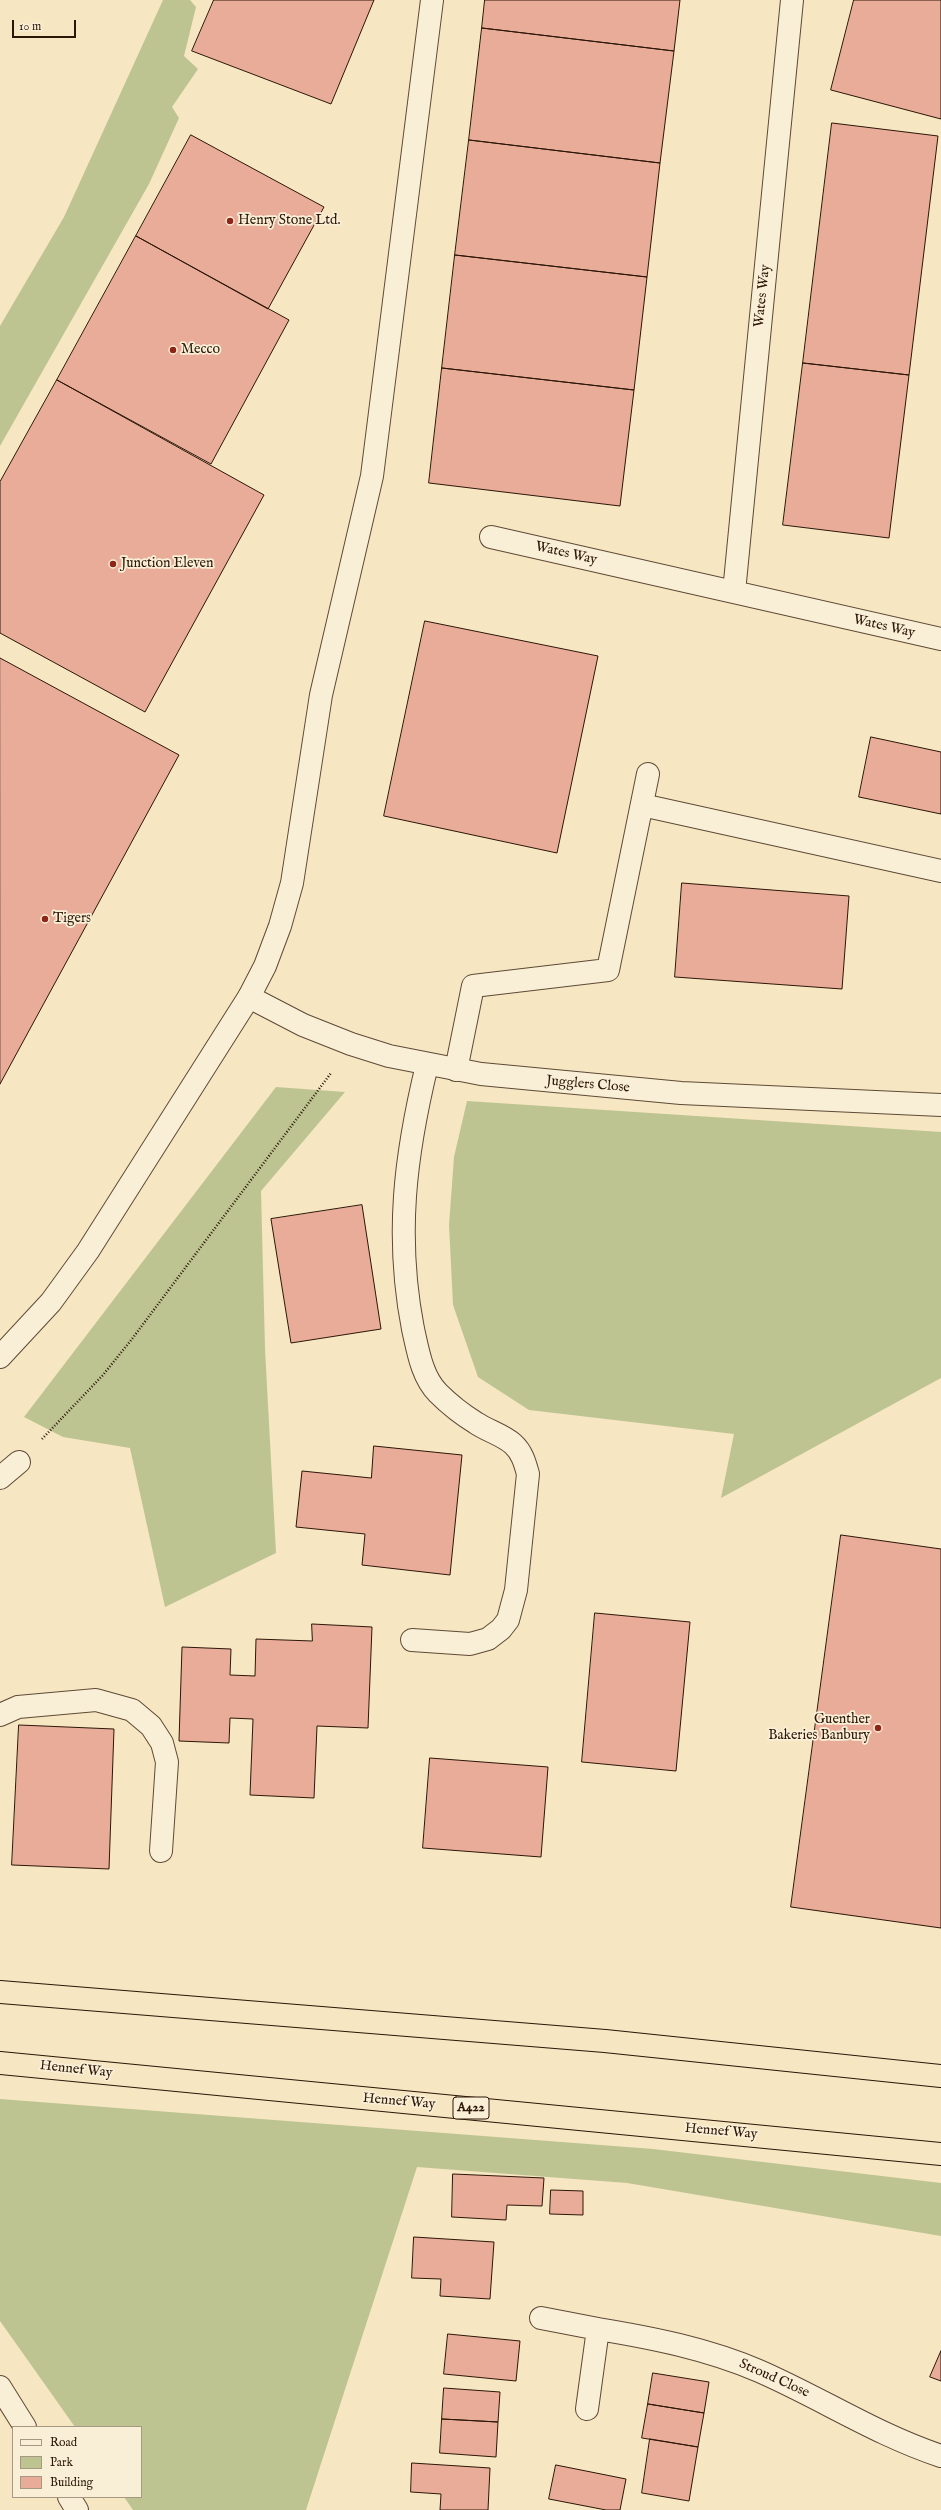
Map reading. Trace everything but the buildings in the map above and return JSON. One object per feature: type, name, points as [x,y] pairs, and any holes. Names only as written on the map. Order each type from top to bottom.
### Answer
[{"type":"highway","points":[[0,1992],[605,2041],[941,2076]]},
{"type":"highway","name":"Hennef Way","points":[[0,2063],[941,2154]]},
{"type":"street","points":[[0,1357],[52,1302],[88,1251],[249,997],[265,966],[292,883],[321,696],[331,649],[346,595],[372,476],[432,0]]},
{"type":"street","name":"Wates Way","points":[[734,592],[792,0]]},
{"type":"street","name":"Wates Way","points":[[491,537],[941,639]]},
{"type":"street","points":[[456,1070],[474,986],[608,970],[648,774]]},
{"type":"street","points":[[642,804],[941,871]]},
{"type":"street","name":"Jugglers Close","points":[[249,997],[303,1025],[351,1044],[389,1056],[456,1070],[574,1085],[681,1093],[941,1105]]},
{"type":"street","points":[[412,1640],[470,1644],[488,1639],[501,1630],[508,1620],[516,1590],[528,1474],[523,1457],[513,1444],[476,1423],[437,1392],[426,1374],[418,1351],[407,1298],[403,1206],[416,1112],[428,1065]]},
{"type":"street","points":[[0,1478],[18,1462]]},
{"type":"street","points":[[0,1715],[18,1707],[96,1700],[132,1710],[151,1726],[162,1744],[167,1762],[161,1851]]},
{"type":"street","name":"Stroud Close","points":[[541,2318],[655,2339],[725,2358],[786,2383],[889,2435],[941,2456]]},
{"type":"street","points":[[587,2409],[598,2329]]},
{"type":"street","points":[[0,2386],[24,2426]]},
{"type":"street","points":[[70,2498],[78,2510]]},
{"type":"path","points":[[18,1462],[67,1415],[122,1351],[326,1080],[351,1044]]},
{"type":"green space","points":[[163,0],[190,0],[196,7],[184,56],[198,69],[172,107],[179,118],[149,184],[0,446],[0,326],[64,217]]},
{"type":"green space","points":[[276,1087],[345,1092],[261,1191],[265,1349],[276,1553],[165,1607],[130,1448],[63,1437],[24,1417]]},
{"type":"green space","points":[[467,1101],[941,1132],[941,1378],[721,1498],[734,1434],[529,1410],[478,1377],[453,1305],[449,1225],[454,1157]]},
{"type":"green space","points":[[0,2099],[653,2149],[941,2183],[941,2236],[627,2183],[417,2167],[306,2510],[133,2510],[125,2498],[142,2498],[142,2426],[74,2426],[0,2321]]},
{"type":"place","name":"Henry Stone Ltd.","points":[[230,221]]},
{"type":"place","name":"Mecco","points":[[173,350]]},
{"type":"place","name":"Junction Eleven","points":[[113,564]]},
{"type":"place","name":"Tigers","points":[[45,919]]},
{"type":"place","name":"Guenther Bakeries Banbury","points":[[878,1728]]}]
